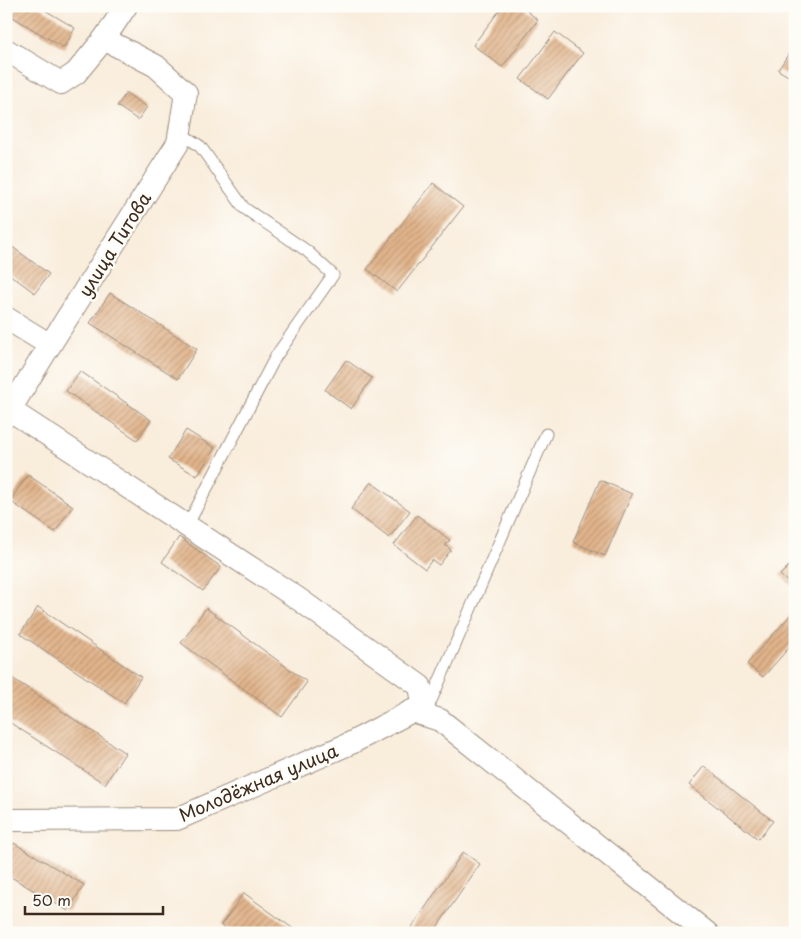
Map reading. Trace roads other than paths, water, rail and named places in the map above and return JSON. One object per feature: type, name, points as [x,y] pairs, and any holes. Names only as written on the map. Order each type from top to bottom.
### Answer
[{"type":"street","points":[[6,50],[61,83],[76,73],[104,39],[126,6]]},
{"type":"street","points":[[104,39],[156,66],[186,93],[179,138]]},
{"type":"street","name":"улица Титова","points":[[8,413],[179,138]]},
{"type":"street","points":[[6,318],[50,345]]},
{"type":"street","points":[[8,413],[297,598],[420,686],[432,717],[707,933]]},
{"type":"street","name":"Молодёжная улица","points":[[6,820],[177,819],[351,742],[412,711],[432,717]]},
{"type":"lane","points":[[179,138],[200,146],[244,208],[306,251],[333,275],[276,356],[187,526]]},
{"type":"lane","points":[[432,717],[546,434]]}]
